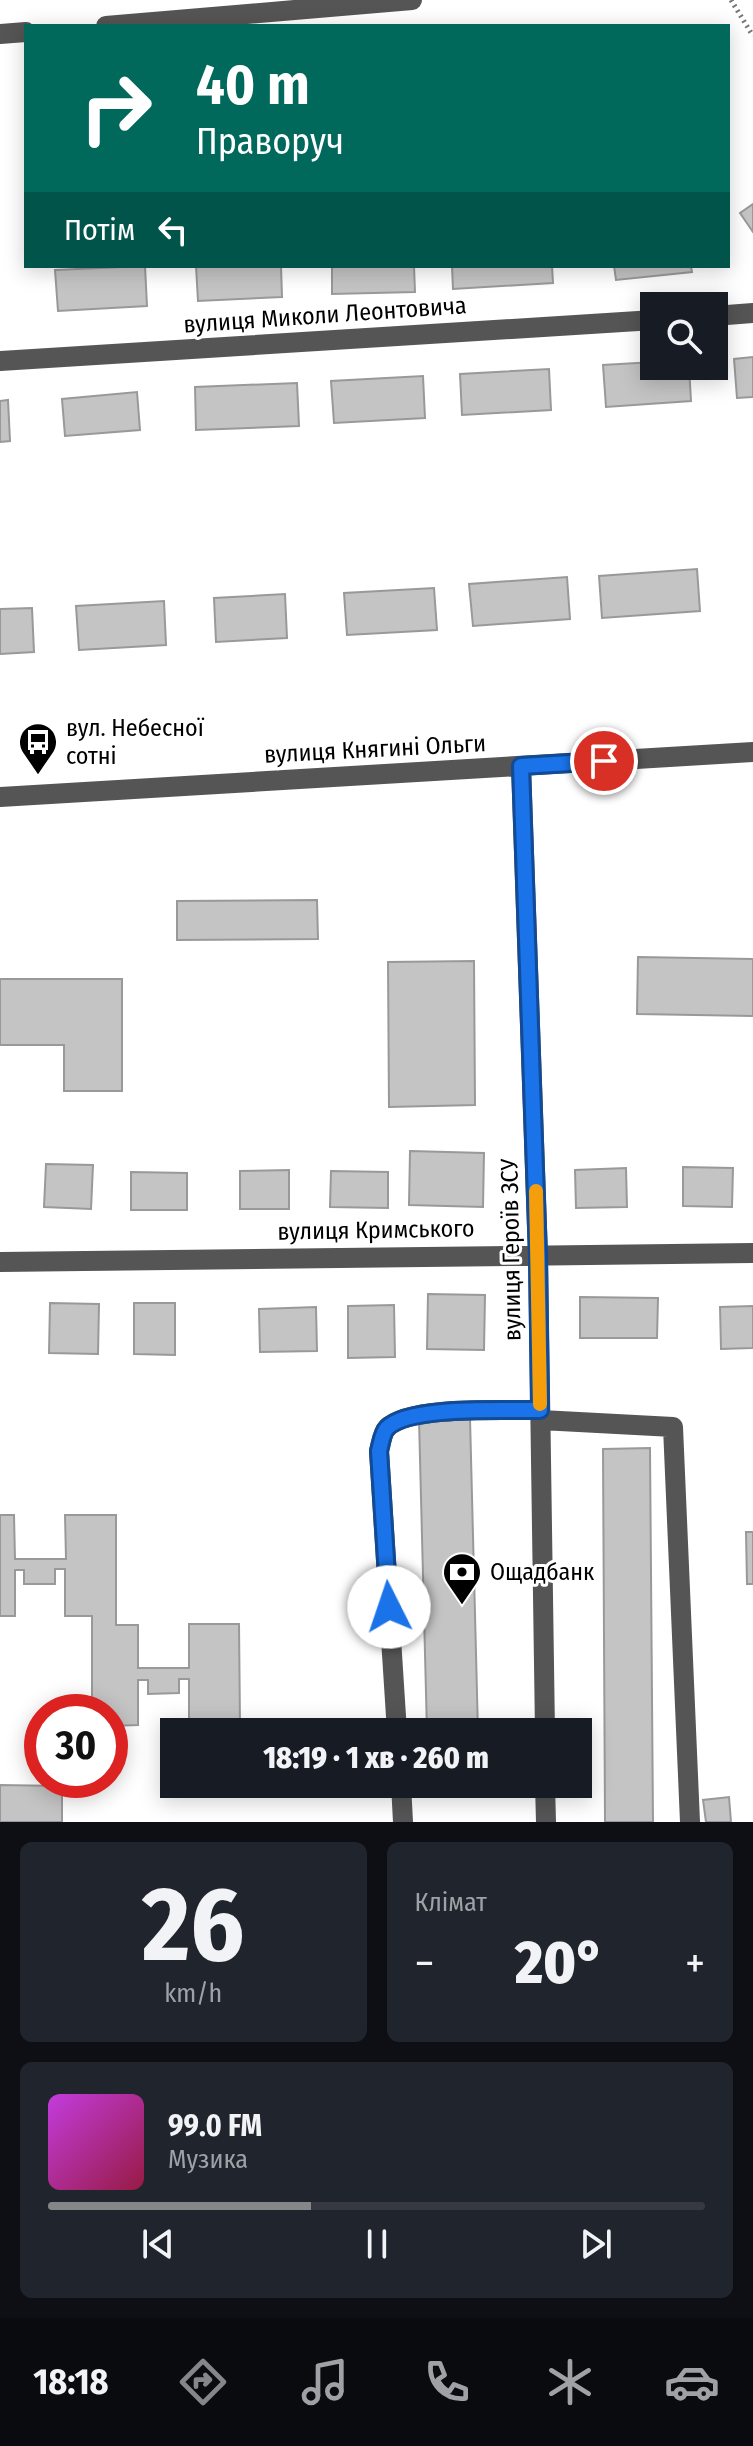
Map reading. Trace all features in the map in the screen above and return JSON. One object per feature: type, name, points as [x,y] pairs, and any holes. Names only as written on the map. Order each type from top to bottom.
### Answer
[{"type":"street","points":[[130,24],[412,0]]},
{"type":"street","points":[[0,34],[24,32]]},
{"type":"street","points":[[728,315],[753,313]]},
{"type":"street","name":"вулиця Миколи Леонтовича","points":[[0,361],[640,321]]},
{"type":"street","name":"вулиця Княгині Ольги","points":[[0,797],[753,752]]},
{"type":"street","name":"вулиця Героїв ЗСУ","points":[[521,766],[538,1256],[545,1718]]},
{"type":"street","name":"вулиця Кримського","points":[[0,1262],[753,1253]]},
{"type":"street","points":[[396,1718],[379,1451],[385,1429],[400,1418],[423,1413],[540,1415],[673,1427],[690,1822]]},
{"type":"street","points":[[402,1798],[403,1822]]},
{"type":"street","points":[[545,1798],[546,1822]]},
{"type":"path","points":[[731,0],[753,36]]},
{"type":"building","points":[[753,204],[753,232],[740,213]]},
{"type":"building","points":[[145,268],[147,306],[58,311],[55,270]]},
{"type":"building","points":[[196,268],[281,268],[282,297],[198,301]]},
{"type":"building","points":[[332,268],[414,268],[415,292],[332,294]]},
{"type":"building","points":[[452,268],[552,268],[553,283],[453,289]]},
{"type":"building","points":[[614,268],[691,268],[692,272],[616,280]]},
{"type":"building","points":[[753,357],[753,397],[737,398],[734,359]]},
{"type":"building","points":[[640,363],[640,380],[690,380],[691,401],[606,407],[603,365]]},
{"type":"building","points":[[549,369],[551,410],[462,415],[460,374]]},
{"type":"building","points":[[423,376],[425,418],[334,423],[331,381]]},
{"type":"building","points":[[297,383],[299,426],[196,430],[195,387]]},
{"type":"building","points":[[137,392],[140,430],[65,436],[62,399]]},
{"type":"building","points":[[8,400],[10,441],[0,442],[0,401]]},
{"type":"building","points":[[697,569],[700,611],[602,618],[599,576]]},
{"type":"building","points":[[567,577],[570,619],[473,626],[469,584]]},
{"type":"building","points":[[434,588],[437,630],[347,635],[344,593]]},
{"type":"building","points":[[285,594],[287,638],[216,642],[214,598]]},
{"type":"building","points":[[164,601],[166,645],[79,650],[76,606]]},
{"type":"building","points":[[32,608],[34,652],[0,654],[0,609]]},
{"type":"building","points":[[317,900],[318,939],[177,940],[177,901]]},
{"type":"building","points":[[638,957],[753,959],[753,1016],[637,1014]]},
{"type":"building","points":[[474,961],[475,1105],[389,1107],[388,962]]},
{"type":"building","points":[[0,979],[122,979],[122,1091],[64,1091],[64,1045],[0,1045]]},
{"type":"building","points":[[410,1151],[484,1153],[483,1207],[409,1205]]},
{"type":"building","points":[[46,1164],[93,1165],[91,1209],[44,1207]]},
{"type":"building","points":[[683,1167],[733,1168],[732,1207],[683,1206]]},
{"type":"building","points":[[626,1168],[627,1207],[576,1208],[575,1170]]},
{"type":"building","points":[[289,1170],[289,1209],[240,1209],[240,1171]]},
{"type":"building","points":[[331,1171],[388,1172],[388,1208],[330,1207]]},
{"type":"building","points":[[131,1172],[187,1173],[187,1210],[131,1210]]},
{"type":"building","points":[[428,1294],[485,1295],[484,1350],[427,1349]]},
{"type":"building","points":[[580,1297],[658,1298],[657,1338],[580,1338]]},
{"type":"building","points":[[50,1303],[99,1304],[98,1354],[49,1353]]},
{"type":"building","points":[[134,1303],[175,1303],[175,1355],[134,1354]]},
{"type":"building","points":[[394,1305],[395,1357],[348,1358],[348,1306]]},
{"type":"building","points":[[753,1306],[753,1348],[721,1349],[720,1307]]},
{"type":"building","points":[[316,1307],[317,1351],[260,1352],[259,1309]]},
{"type":"building","points":[[470,1418],[478,1718],[427,1718],[419,1419]]},
{"type":"building","points":[[650,1448],[653,1822],[605,1822],[603,1449]]},
{"type":"building","points":[[0,1515],[14,1515],[15,1559],[66,1559],[65,1515],[116,1515],[116,1625],[138,1625],[138,1668],[189,1668],[189,1624],[239,1624],[240,1718],[189,1718],[189,1679],[179,1679],[179,1693],[148,1694],[148,1680],[138,1680],[138,1725],[128,1725],[128,1694],[92,1694],[92,1616],[65,1616],[65,1569],[55,1569],[55,1584],[24,1584],[24,1570],[15,1570],[15,1616],[0,1616]]},
{"type":"building","points":[[746,1532],[753,1532],[753,1584],[747,1584]]},
{"type":"building","points":[[0,1785],[24,1785],[24,1798],[62,1798],[62,1822],[0,1822]]},
{"type":"building","points":[[729,1797],[731,1822],[706,1822],[703,1800]]},
{"type":"slow traffic","points":[[536,1191],[540,1404]]},
{"type":"place","name":"вул. Небесної сотні","points":[[38,776]]},
{"type":"place","name":"Ощадбанк","points":[[462,1606]]},
{"type":"route","points":[[389,1607],[379,1451],[385,1429],[400,1418],[423,1413],[540,1410],[538,1256],[521,766],[604,761]]}]
